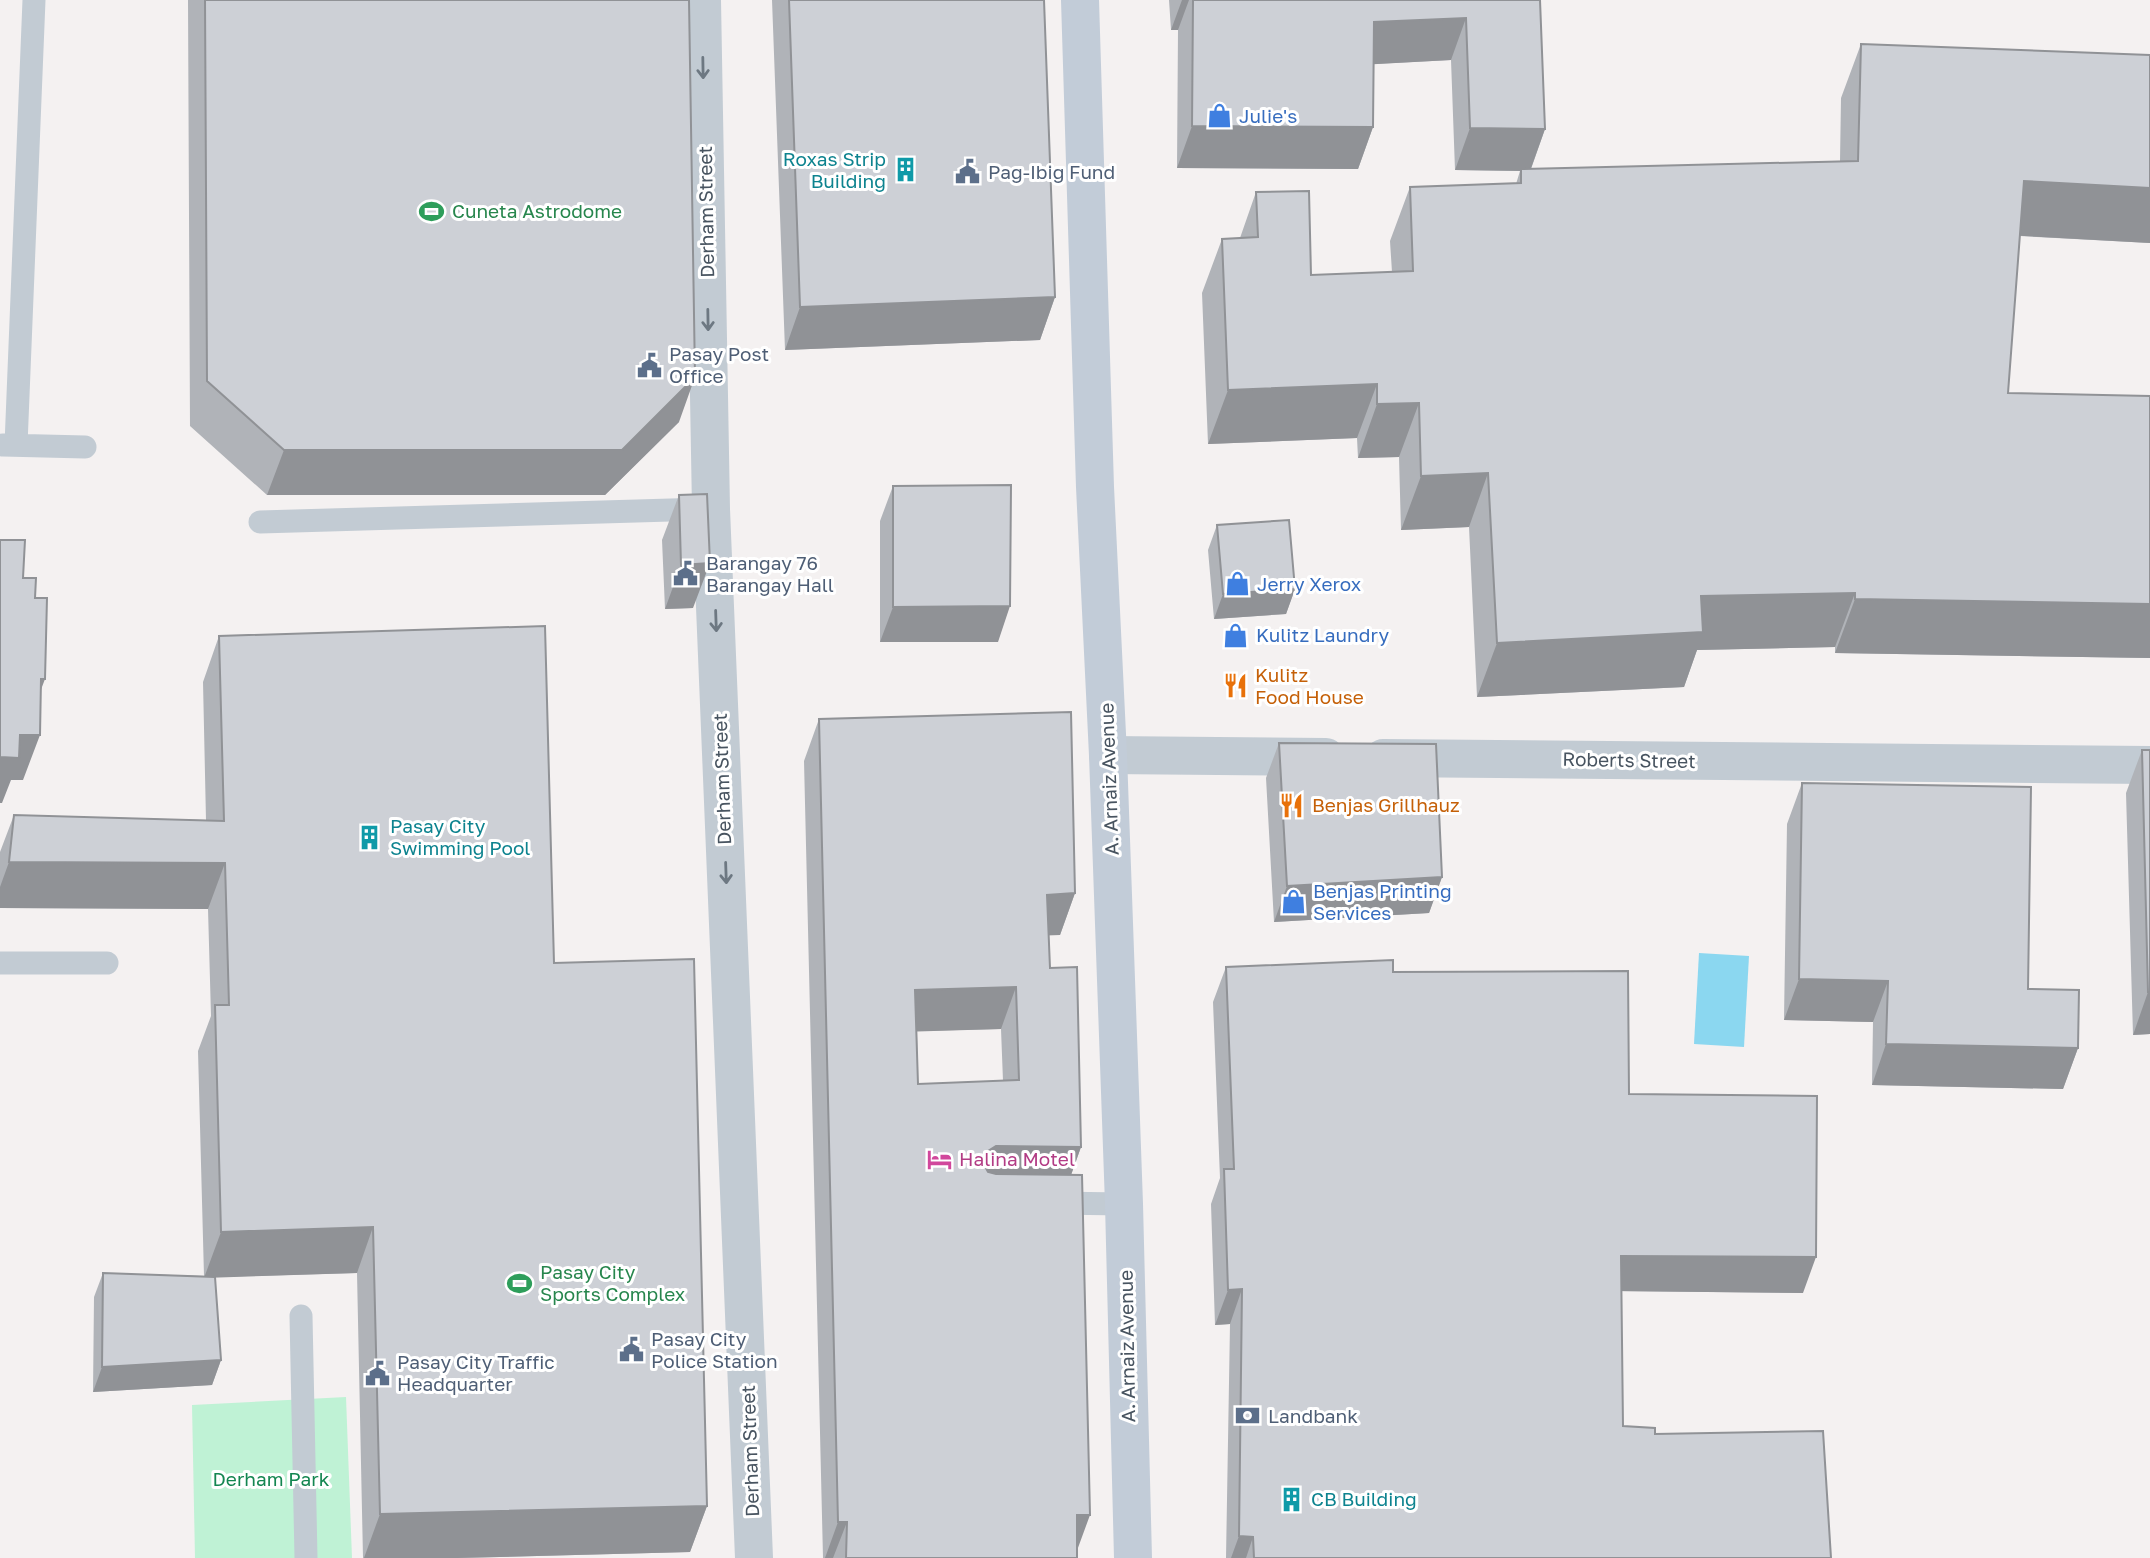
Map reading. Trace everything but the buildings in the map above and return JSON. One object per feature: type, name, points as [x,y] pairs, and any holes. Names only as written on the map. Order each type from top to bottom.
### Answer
[{"type":"main road","name":"A. Arnaiz Avenue","points":[[1080,0],[1095,473],[1124,1204],[1133,1558]]},
{"type":"street","name":"Derham Street","points":[[702,0],[711,509],[754,1558]]},
{"type":"street","name":"Roberts Street","points":[[1108,755],[2150,765]]},
{"type":"lane","points":[[34,0],[8,445],[85,447]]},
{"type":"lane","points":[[260,522],[711,509]]},
{"type":"lane","points":[[0,962],[107,963]]},
{"type":"lane","points":[[1033,1203],[1124,1204]]},
{"type":"lane","points":[[302,1316],[306,1558]]},
{"type":"green space","name":"Derham Park","points":[[346,1397],[352,1558],[195,1558],[192,1405]]},
{"type":"water","points":[[1699,953],[1749,956],[1744,1047],[1694,1044]]},
{"type":"place","name":"Julie's","points":[[1219,116]]},
{"type":"place","name":"Roxas Strip Building","points":[[906,170]]},
{"type":"place","name":"Pag-Ibig Fund","points":[[968,172]]},
{"type":"place","name":"Cuneta Astrodome","points":[[432,211]]},
{"type":"place","name":"Pasay Post Office","points":[[649,365]]},
{"type":"place","name":"Barangay 76 Barangay Hall","points":[[686,574]]},
{"type":"place","name":"Jerry Xerox","points":[[1237,584]]},
{"type":"place","name":"Kulitz Laundry","points":[[1236,635]]},
{"type":"place","name":"Kulitz Food House","points":[[1235,686]]},
{"type":"place","name":"Benjas Grillhauz","points":[[1292,805]]},
{"type":"place","name":"Pasay City Swimming Pool","points":[[370,837]]},
{"type":"place","name":"Benjas Printing Services","points":[[1293,902]]},
{"type":"place","name":"Halina Motel","points":[[939,1159]]},
{"type":"place","name":"Pasay City Sports Complex","points":[[520,1283]]},
{"type":"place","name":"Pasay City Police Station","points":[[631,1350]]},
{"type":"place","name":"Pasay City Traffic Headquarter","points":[[377,1373]]},
{"type":"place","name":"Landbank","points":[[1248,1416]]},
{"type":"place","name":"CB Building","points":[[1291,1499]]}]
